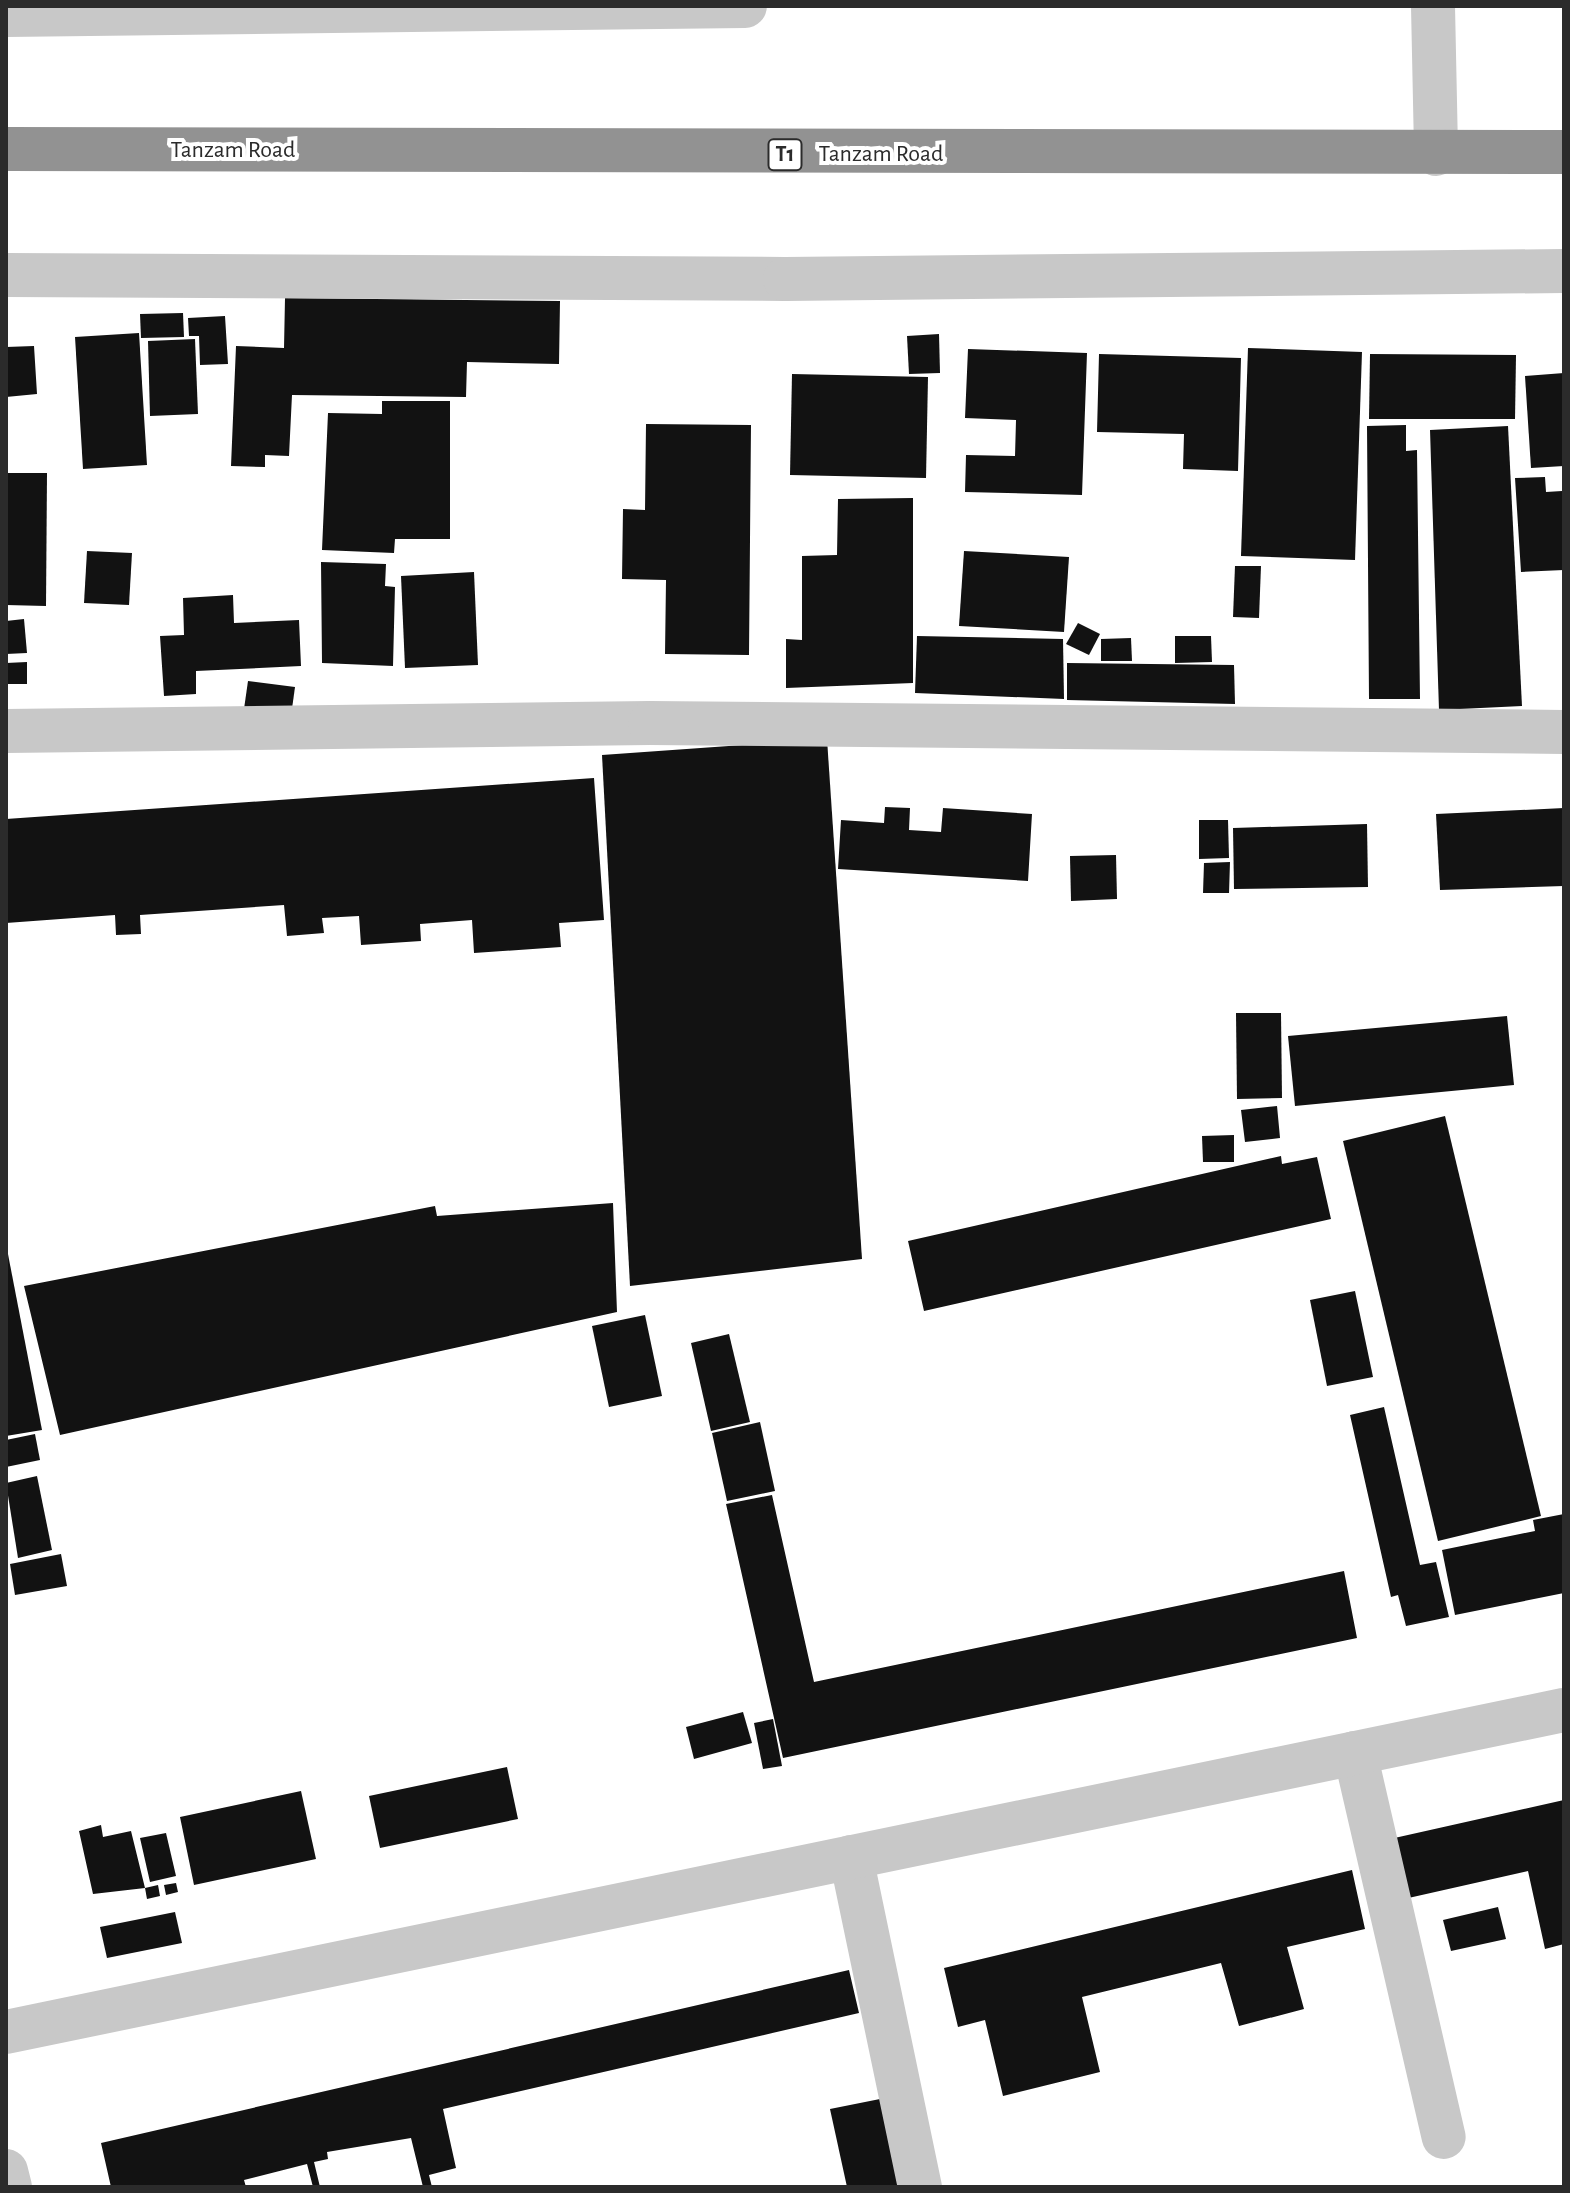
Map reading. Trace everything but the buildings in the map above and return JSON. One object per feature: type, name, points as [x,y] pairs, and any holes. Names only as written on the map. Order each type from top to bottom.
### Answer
[{"type":"highway","name":"Tanzam Road","points":[[6,149],[1564,152]]},
{"type":"street","points":[[6,15],[745,6]]},
{"type":"street","points":[[1433,6],[1436,154]]},
{"type":"street","points":[[6,275],[785,279],[1564,271]]},
{"type":"street","points":[[6,731],[650,723],[1564,732]]},
{"type":"street","points":[[6,2032],[1564,1710]]},
{"type":"street","points":[[1355,1753],[1444,2137]]},
{"type":"street","points":[[851,1857],[920,2187]]},
{"type":"street","points":[[6,2171],[10,2187]]}]
